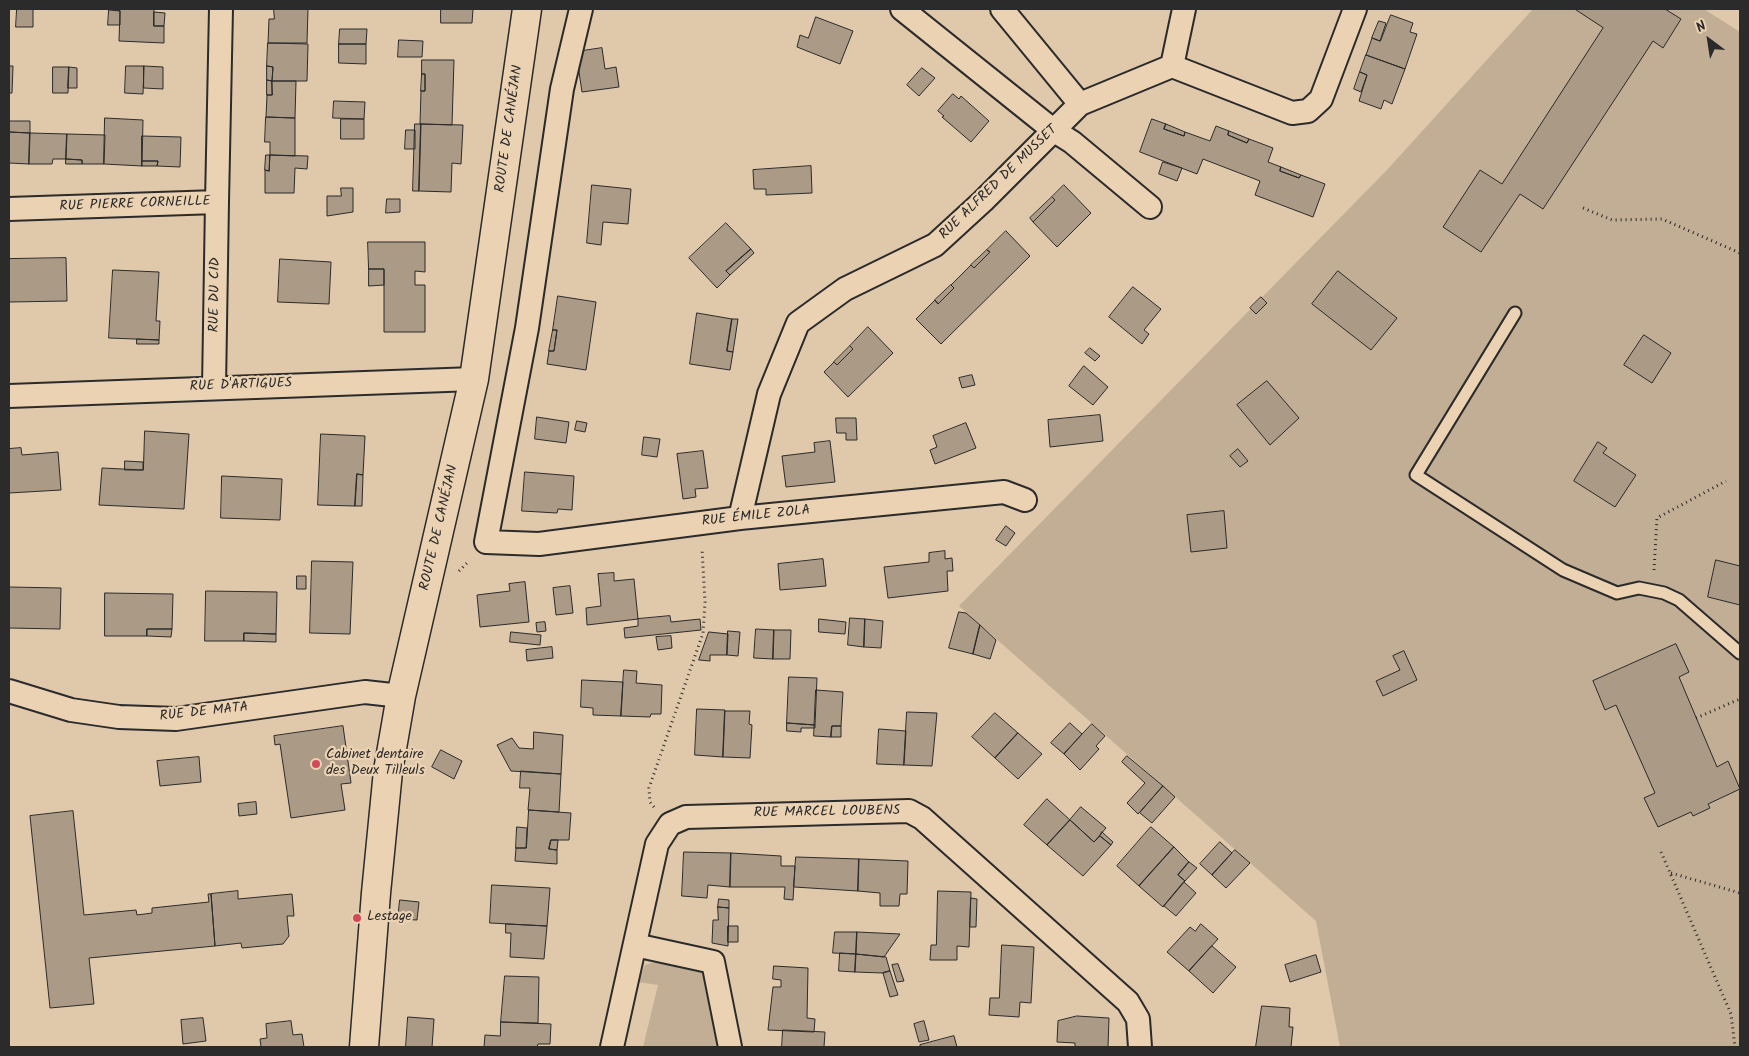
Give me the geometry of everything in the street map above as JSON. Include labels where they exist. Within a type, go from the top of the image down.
[{"type":"street","name":"RUE PIERRE CORNEILLE","points":[[9,209],[217,202],[221,9]]},
{"type":"street","name":"ROUTE DE CANÉJAN","points":[[364,1047],[386,789],[401,696],[474,379],[527,9]]},
{"type":"street","name":"RUE ÉMILE ZOLA","points":[[581,9],[562,90],[527,328],[486,542],[539,544],[740,518],[1004,492],[1025,500]]},
{"type":"street","points":[[902,9],[1053,130],[1072,142],[1150,207]]},
{"type":"street","points":[[1002,9],[1080,104]]},
{"type":"street","points":[[1184,9],[1172,66],[1292,114],[1308,111],[1321,99],[1355,9]]},
{"type":"street","name":"RUE ALFRED DE MUSSET","points":[[740,518],[769,394],[798,323],[845,289],[934,244],[983,201],[1080,104],[1172,66]]},
{"type":"street","name":"RUE DU CID","points":[[214,387],[217,202]]},
{"type":"street","name":"RUE D'ARTIGUES","points":[[9,396],[214,387],[474,379]]},
{"type":"street","name":"RUE DE MATA","points":[[9,691],[71,710],[119,717],[176,719],[365,692],[401,696]]},
{"type":"street","name":"RUE MARCEL LOUBENS","points":[[612,1047],[657,844],[670,824],[686,816],[909,811],[922,818],[1128,1002],[1138,1019],[1140,1047]]},
{"type":"street","points":[[635,945],[712,962],[730,1047]]},
{"type":"lane","points":[[1514,313],[1416,475],[1563,570],[1617,593],[1639,588],[1664,593],[1679,600],[1740,653]]},
{"type":"path","points":[[1583,208],[1612,220],[1662,219],[1740,253]]},
{"type":"path","points":[[1653,591],[1657,518],[1726,481]]},
{"type":"path","points":[[649,788],[703,632],[705,602],[700,523]]},
{"type":"path","points":[[1696,718],[1740,699]]},
{"type":"path","points":[[1661,852],[1731,1014],[1735,1047]]},
{"type":"path","points":[[1670,873],[1740,893]]},
{"type":"shaded area","points":[[1533,9],[1704,9],[1740,32],[1740,1047],[1340,1047],[1316,921],[959,606],[1386,171]]},
{"type":"shaded area","points":[[659,961],[698,967],[704,974],[720,1047],[643,1047],[658,985],[638,982],[645,965]]},
{"type":"building","points":[[17,9],[33,9],[33,27],[16,27]]},
{"type":"building","points":[[109,9],[154,9],[154,26],[164,26],[164,43],[119,41],[120,11]]},
{"type":"building","points":[[274,9],[308,9],[307,43],[268,43],[269,19],[274,19]]},
{"type":"building","points":[[441,9],[473,9],[472,23],[441,23]]},
{"type":"building","points":[[1575,9],[1665,9],[1681,19],[1663,48],[1653,41],[1543,209],[1520,194],[1481,252],[1443,227],[1480,170],[1502,184],[1603,28]]},
{"type":"building","points":[[109,10],[120,11],[120,25],[108,25]]},
{"type":"building","points":[[154,12],[165,13],[164,26],[154,26]]},
{"type":"building","points":[[1391,15],[1413,23],[1410,32],[1417,34],[1405,69],[1366,55],[1372,38],[1380,41]]},
{"type":"building","points":[[816,17],[853,31],[840,64],[797,47],[800,35],[808,38]]},
{"type":"building","points":[[1379,21],[1386,23],[1380,41],[1372,38]]},
{"type":"building","points":[[340,29],[367,29],[366,44],[339,44]]},
{"type":"building","points":[[399,40],[423,41],[422,57],[398,57]]},
{"type":"building","points":[[268,43],[308,44],[307,81],[272,81],[273,67],[267,66]]},
{"type":"building","points":[[339,44],[366,44],[366,64],[339,63]]},
{"type":"building","points":[[602,48],[605,69],[616,67],[619,87],[582,92],[576,52]]},
{"type":"building","points":[[1366,55],[1405,69],[1392,104],[1384,100],[1381,109],[1359,101],[1367,75],[1360,72]]},
{"type":"building","points":[[422,60],[454,60],[452,125],[420,124],[421,91],[425,91],[425,74],[422,74]]},
{"type":"building","points":[[9,66],[13,66],[12,93],[9,93]]},
{"type":"building","points":[[126,66],[144,66],[143,94],[125,93]]},
{"type":"building","points":[[144,66],[163,67],[163,89],[144,88]]},
{"type":"building","points":[[267,66],[273,67],[272,81],[267,80]]},
{"type":"building","points":[[53,67],[69,67],[68,93],[53,93]]},
{"type":"building","points":[[69,67],[77,68],[77,88],[68,88]]},
{"type":"building","points":[[922,68],[935,78],[919,96],[907,85]]},
{"type":"building","points":[[1360,72],[1367,75],[1361,92],[1354,89]]},
{"type":"building","points":[[422,74],[425,74],[425,91],[421,91]]},
{"type":"building","points":[[267,80],[272,81],[272,95],[267,95]]},
{"type":"building","points":[[272,81],[296,81],[295,118],[266,117],[267,95],[272,95]]},
{"type":"building","points":[[953,94],[959,99],[961,96],[989,121],[971,142],[942,117],[944,116],[938,111]]},
{"type":"building","points":[[334,101],[365,102],[364,119],[333,118]]},
{"type":"building","points":[[266,117],[295,118],[295,156],[270,155],[270,142],[265,142]]},
{"type":"building","points":[[105,118],[143,120],[142,166],[104,164]]},
{"type":"building","points":[[341,119],[364,119],[364,139],[341,139]]},
{"type":"building","points":[[1152,119],[1166,124],[1164,129],[1184,136],[1185,132],[1210,141],[1216,126],[1229,131],[1228,135],[1247,143],[1249,139],[1273,148],[1268,162],[1281,167],[1280,171],[1299,178],[1301,175],[1325,184],[1313,217],[1255,195],[1260,181],[1203,159],[1197,174],[1140,152]]},
{"type":"building","points":[[9,121],[30,121],[30,133],[9,132]]},
{"type":"building","points":[[415,124],[421,124],[419,191],[413,191]]},
{"type":"building","points":[[421,124],[463,125],[461,164],[452,163],[451,192],[419,191]]},
{"type":"building","points":[[1166,124],[1185,132],[1184,136],[1164,129]]},
{"type":"building","points":[[406,130],[415,130],[415,149],[405,149]]},
{"type":"building","points":[[1229,131],[1249,139],[1247,143],[1228,135]]},
{"type":"building","points":[[9,132],[30,133],[29,164],[9,163]]},
{"type":"building","points":[[30,133],[67,134],[66,159],[53,159],[52,164],[29,164]]},
{"type":"building","points":[[67,134],[105,135],[104,164],[82,164],[82,160],[66,159]]},
{"type":"building","points":[[142,136],[181,137],[180,167],[157,166],[158,161],[142,161]]},
{"type":"building","points":[[266,155],[270,155],[269,171],[265,170]]},
{"type":"building","points":[[270,155],[308,156],[307,169],[295,168],[294,193],[265,193],[265,170],[269,171]]},
{"type":"building","points":[[66,159],[82,160],[82,164],[66,164]]},
{"type":"building","points":[[142,161],[158,161],[157,166],[142,166]]},
{"type":"building","points":[[1163,162],[1182,168],[1177,181],[1159,174]]},
{"type":"building","points":[[811,166],[812,193],[766,195],[766,189],[754,189],[753,170]]},
{"type":"building","points":[[1281,167],[1301,175],[1299,178],[1280,171]]},
{"type":"building","points":[[592,185],[631,189],[628,224],[603,222],[601,245],[587,243]]},
{"type":"building","points":[[1064,185],[1091,213],[1057,247],[1033,222],[1055,200],[1052,197]]},
{"type":"building","points":[[341,188],[353,188],[353,212],[327,216],[327,196],[341,196]]},
{"type":"building","points":[[1052,197],[1055,200],[1033,222],[1030,218]]},
{"type":"building","points":[[387,199],[400,199],[400,212],[386,213]]},
{"type":"building","points":[[726,223],[751,249],[726,271],[730,275],[717,288],[689,258]]},
{"type":"building","points":[[1006,231],[1030,256],[941,344],[916,319],[935,300],[938,304],[954,288],[951,285],[971,265],[974,268],[990,252],[987,250]]},
{"type":"building","points":[[368,242],[425,242],[425,272],[415,271],[415,285],[425,285],[425,332],[384,332],[384,269],[369,269]]},
{"type":"building","points":[[751,249],[754,253],[730,275],[726,271]]},
{"type":"building","points":[[987,250],[990,252],[974,268],[971,265]]},
{"type":"building","points":[[66,258],[67,301],[9,302],[9,259]]},
{"type":"building","points":[[280,259],[331,262],[329,304],[278,302]]},
{"type":"building","points":[[369,269],[384,269],[384,285],[369,286]]},
{"type":"building","points":[[113,270],[159,272],[156,321],[160,321],[159,340],[109,338]]},
{"type":"building","points":[[1338,271],[1397,318],[1371,350],[1312,304]]},
{"type":"building","points":[[951,285],[954,288],[938,304],[935,300]]},
{"type":"building","points":[[1133,287],[1161,309],[1144,330],[1149,334],[1142,344],[1109,317]]},
{"type":"building","points":[[558,296],[596,302],[586,370],[547,364],[549,351],[554,351],[557,330],[553,330]]},
{"type":"building","points":[[1261,297],[1267,303],[1256,314],[1250,308]]},
{"type":"building","points":[[697,313],[732,319],[727,351],[733,352],[730,370],[690,364]]},
{"type":"building","points":[[732,319],[738,319],[733,352],[727,351]]},
{"type":"building","points":[[868,327],[893,353],[848,397],[824,372],[834,362],[837,365],[853,349],[850,346]]},
{"type":"building","points":[[553,330],[557,330],[554,351],[549,351]]},
{"type":"building","points":[[1644,335],[1671,353],[1652,383],[1624,365]]},
{"type":"building","points":[[137,339],[159,340],[159,344],[137,344]]},
{"type":"building","points":[[850,346],[853,349],[837,365],[834,362]]},
{"type":"building","points":[[1090,348],[1100,356],[1095,361],[1085,353]]},
{"type":"building","points":[[1084,366],[1108,387],[1093,405],[1069,386]]},
{"type":"building","points":[[972,375],[975,385],[962,388],[959,378]]},
{"type":"building","points":[[1267,381],[1299,418],[1270,445],[1237,405]]},
{"type":"building","points":[[1100,415],[1103,441],[1050,447],[1048,420]]},
{"type":"building","points":[[537,417],[569,422],[566,443],[535,439]]},
{"type":"building","points":[[836,418],[856,418],[857,440],[846,440],[846,433],[837,433]]},
{"type":"building","points":[[577,421],[587,423],[585,432],[575,430]]},
{"type":"building","points":[[966,423],[976,448],[935,464],[930,450],[937,447],[933,436]]},
{"type":"building","points":[[145,431],[189,434],[184,509],[99,505],[102,468],[143,470]]},
{"type":"building","points":[[321,434],[365,436],[363,475],[357,474],[355,506],[318,505]]},
{"type":"building","points":[[644,437],[660,439],[657,457],[642,455]]},
{"type":"building","points":[[830,441],[835,482],[786,487],[782,456],[815,452],[814,443]]},
{"type":"building","points":[[1598,442],[1607,448],[1603,453],[1636,475],[1615,507],[1574,481]]},
{"type":"building","points":[[21,448],[22,455],[58,452],[61,490],[9,493],[9,449]]},
{"type":"building","points":[[1238,449],[1248,461],[1240,467],[1230,456]]},
{"type":"building","points":[[703,451],[708,488],[695,489],[696,497],[683,499],[677,454]]},
{"type":"building","points":[[125,461],[143,462],[143,470],[125,470]]},
{"type":"building","points":[[525,472],[574,476],[572,510],[558,509],[557,513],[522,511]]},
{"type":"building","points":[[357,474],[363,475],[362,506],[355,506]]},
{"type":"building","points":[[222,476],[282,479],[280,520],[221,518]]},
{"type":"building","points":[[1224,511],[1227,548],[1191,552],[1187,515]]},
{"type":"building","points":[[1006,526],[1015,533],[1006,546],[996,540]]},
{"type":"building","points":[[945,551],[945,559],[952,558],[953,571],[947,571],[948,591],[888,598],[884,567],[929,562],[929,553]]},
{"type":"building","points":[[823,559],[826,586],[780,590],[778,564]]},
{"type":"building","points":[[1716,560],[1740,566],[1740,605],[1708,597]]},
{"type":"building","points":[[312,561],[353,562],[350,634],[310,633]]},
{"type":"building","points":[[614,573],[614,581],[634,579],[638,619],[587,625],[586,608],[601,606],[598,574]]},
{"type":"building","points":[[297,576],[306,576],[306,589],[297,589]]},
{"type":"building","points":[[525,582],[529,622],[480,627],[477,595],[510,591],[509,584]]},
{"type":"building","points":[[570,586],[573,613],[556,615],[553,588]]},
{"type":"building","points":[[9,587],[61,588],[60,629],[9,628]]},
{"type":"building","points":[[206,591],[277,592],[276,634],[244,633],[244,641],[205,641]]},
{"type":"building","points":[[105,593],[173,594],[172,629],[147,629],[147,636],[105,636]]},
{"type":"building","points":[[959,612],[966,613],[980,625],[973,654],[949,648]]},
{"type":"building","points":[[670,616],[671,622],[700,619],[701,630],[625,638],[624,628],[638,626],[638,619]]},
{"type":"building","points":[[850,618],[865,619],[864,647],[848,645]]},
{"type":"building","points":[[819,619],[846,622],[845,634],[819,632]]},
{"type":"building","points":[[865,619],[883,621],[881,648],[864,647]]},
{"type":"building","points":[[545,622],[546,631],[537,632],[536,623]]},
{"type":"building","points":[[980,625],[996,640],[990,659],[973,654]]},
{"type":"building","points":[[147,629],[172,629],[171,637],[147,636]]},
{"type":"building","points":[[756,629],[774,630],[773,659],[754,658]]},
{"type":"building","points":[[774,630],[791,630],[790,659],[773,659]]},
{"type":"building","points":[[728,631],[740,632],[738,656],[727,655]]},
{"type":"building","points":[[511,632],[541,635],[540,645],[510,642]]},
{"type":"building","points":[[709,632],[728,634],[727,655],[710,655],[710,661],[699,660]]},
{"type":"building","points":[[244,633],[276,634],[276,642],[244,641]]},
{"type":"building","points":[[671,636],[672,648],[658,650],[656,637]]},
{"type":"building","points":[[1676,644],[1689,672],[1679,677],[1717,767],[1728,761],[1740,789],[1708,804],[1710,808],[1693,816],[1691,812],[1658,827],[1644,798],[1655,793],[1616,705],[1605,710],[1593,681]]},
{"type":"building","points":[[552,647],[553,658],[527,661],[526,650]]},
{"type":"building","points":[[1404,651],[1417,680],[1383,696],[1376,681],[1400,670],[1393,656]]},
{"type":"building","points":[[624,670],[637,671],[636,683],[662,685],[661,714],[651,714],[650,717],[621,716]]},
{"type":"building","points":[[789,677],[817,678],[815,725],[787,723]]},
{"type":"building","points":[[582,680],[623,682],[621,716],[593,715],[593,708],[581,707]]},
{"type":"building","points":[[816,690],[843,692],[841,726],[832,726],[831,737],[814,736]]},
{"type":"building","points":[[697,709],[725,710],[723,757],[695,755]]},
{"type":"building","points":[[725,711],[750,711],[749,724],[752,725],[750,758],[723,757]]},
{"type":"building","points":[[907,712],[937,713],[932,766],[904,765]]},
{"type":"building","points":[[995,713],[1018,733],[995,758],[972,737]]},
{"type":"building","points":[[787,723],[815,725],[815,728],[801,728],[801,732],[787,731]]},
{"type":"building","points":[[1070,723],[1082,734],[1064,754],[1051,743]]},
{"type":"building","points":[[1092,724],[1105,736],[1096,746],[1099,749],[1080,770],[1064,754]]},
{"type":"building","name":"Cabinet dentaire des Deux Tilleuls","points":[[343,726],[351,783],[341,784],[345,810],[291,818],[280,744],[275,745],[274,736]]},
{"type":"building","points":[[832,726],[841,726],[841,737],[831,737]]},
{"type":"building","points":[[879,729],[906,731],[904,765],[877,764]]},
{"type":"building","points":[[534,732],[563,735],[561,774],[511,771],[497,745],[512,738],[519,748],[533,749]]},
{"type":"building","points":[[1018,733],[1042,754],[1018,779],[995,758]]},
{"type":"building","points":[[441,750],[462,761],[454,779],[432,767]]},
{"type":"building","points":[[1127,756],[1163,786],[1138,814],[1127,803],[1145,783],[1122,762]]},
{"type":"building","points":[[199,757],[201,782],[160,786],[157,761]]},
{"type":"building","points":[[521,771],[561,774],[559,812],[528,810],[530,788],[520,788]]},
{"type":"building","points":[[1163,786],[1175,797],[1152,823],[1140,813]]},
{"type":"building","points":[[1047,799],[1070,820],[1047,845],[1024,825]]},
{"type":"building","points":[[256,802],[257,814],[239,816],[238,804]]},
{"type":"building","points":[[1081,807],[1106,828],[1094,842],[1070,820]]},
{"type":"building","points":[[529,810],[571,813],[569,840],[551,840],[549,849],[557,850],[557,864],[515,861],[516,848],[526,848]]},
{"type":"building","points":[[73,811],[84,915],[136,910],[137,915],[152,913],[152,908],[209,902],[208,894],[211,894],[215,946],[89,958],[94,1004],[50,1008],[30,816]]},
{"type":"building","points":[[1070,820],[1094,842],[1100,836],[1111,845],[1083,876],[1047,845]]},
{"type":"building","points":[[517,827],[527,828],[526,848],[516,848]]},
{"type":"building","points":[[1151,827],[1174,847],[1139,886],[1117,866]]},
{"type":"building","points":[[1102,832],[1113,842],[1111,845],[1100,836]]},
{"type":"building","points":[[551,840],[558,840],[557,850],[549,849]]},
{"type":"building","points":[[1220,842],[1232,853],[1212,875],[1200,864]]},
{"type":"building","points":[[1174,847],[1189,862],[1178,875],[1185,881],[1163,907],[1139,886]]},
{"type":"building","points":[[1235,850],[1250,863],[1226,888],[1212,875]]},
{"type":"building","points":[[684,852],[731,853],[730,887],[708,885],[707,898],[682,896]]},
{"type":"building","points":[[731,853],[781,856],[781,866],[795,866],[793,900],[784,899],[785,887],[730,887]]},
{"type":"building","points":[[796,857],[859,859],[858,891],[794,887]]},
{"type":"building","points":[[859,859],[908,861],[907,894],[900,894],[899,906],[880,906],[880,893],[858,891]]},
{"type":"building","points":[[1189,862],[1197,868],[1185,881],[1178,875]]},
{"type":"building","points":[[1184,882],[1196,893],[1176,916],[1164,906]]},
{"type":"building","points":[[492,885],[550,888],[547,926],[490,923]]},
{"type":"building","points":[[238,891],[238,899],[292,894],[294,916],[287,916],[289,936],[283,944],[242,948],[241,943],[215,946],[211,894]]},
{"type":"building","points":[[938,891],[971,892],[969,947],[957,946],[957,960],[930,960],[931,945],[936,945]]},
{"type":"building","points":[[971,898],[977,899],[976,927],[970,927]]},
{"type":"building","points":[[719,899],[729,900],[729,908],[718,907]]},
{"type":"building","points":[[400,900],[419,902],[417,920],[398,919]]},
{"type":"building","points":[[718,907],[729,908],[728,946],[712,943],[713,920],[718,920]]},
{"type":"building","points":[[506,924],[547,926],[544,959],[510,957],[511,933],[506,933]]},
{"type":"building","points":[[1201,924],[1218,939],[1189,971],[1167,952],[1190,927],[1195,931]]},
{"type":"building","points":[[728,926],[738,926],[738,942],[728,942]]},
{"type":"building","points":[[835,932],[857,932],[856,954],[833,953]]},
{"type":"building","points":[[857,932],[900,934],[884,957],[856,954]]},
{"type":"building","points":[[1002,945],[1034,947],[1031,1003],[1020,1002],[1019,1017],[989,1015],[990,998],[999,998]]},
{"type":"building","points":[[1212,946],[1236,967],[1213,993],[1189,971]]},
{"type":"building","points":[[840,953],[856,954],[855,972],[839,971]]},
{"type":"building","points":[[856,954],[886,957],[890,971],[883,973],[855,972]]},
{"type":"building","points":[[1316,955],[1321,972],[1290,982],[1285,965]]},
{"type":"building","points":[[898,964],[904,981],[897,982],[892,965]]},
{"type":"building","points":[[774,966],[808,968],[807,1018],[815,1019],[814,1032],[768,1030],[773,987],[781,987],[781,980],[773,979]]},
{"type":"building","points":[[890,971],[898,995],[890,997],[883,973]]},
{"type":"building","points":[[505,976],[539,977],[538,1023],[501,1022]]},
{"type":"building","points":[[1262,1006],[1290,1008],[1289,1027],[1293,1027],[1291,1047],[1256,1047]]},
{"type":"building","points":[[1077,1016],[1109,1018],[1108,1047],[1075,1047],[1075,1043],[1057,1042],[1058,1021]]},
{"type":"building","points":[[408,1017],[434,1019],[432,1047],[406,1047]]},
{"type":"building","points":[[203,1018],[206,1041],[183,1044],[181,1020]]},
{"type":"building","points":[[291,1021],[293,1035],[302,1034],[304,1047],[261,1047],[260,1039],[267,1038],[266,1024]]},
{"type":"building","points":[[924,1021],[929,1040],[919,1042],[914,1024]]},
{"type":"building","points":[[501,1022],[551,1024],[550,1044],[538,1044],[537,1047],[484,1047],[485,1035],[500,1036]]},
{"type":"building","points":[[783,1030],[825,1032],[824,1047],[782,1047]]},
{"type":"building","points":[[954,1036],[957,1047],[920,1047],[920,1045]]},
{"type":"place","name":"Cabinet dentaire des Deux Tilleuls","points":[[316,764]]},
{"type":"place","name":"Lestage","points":[[357,918]]}]
